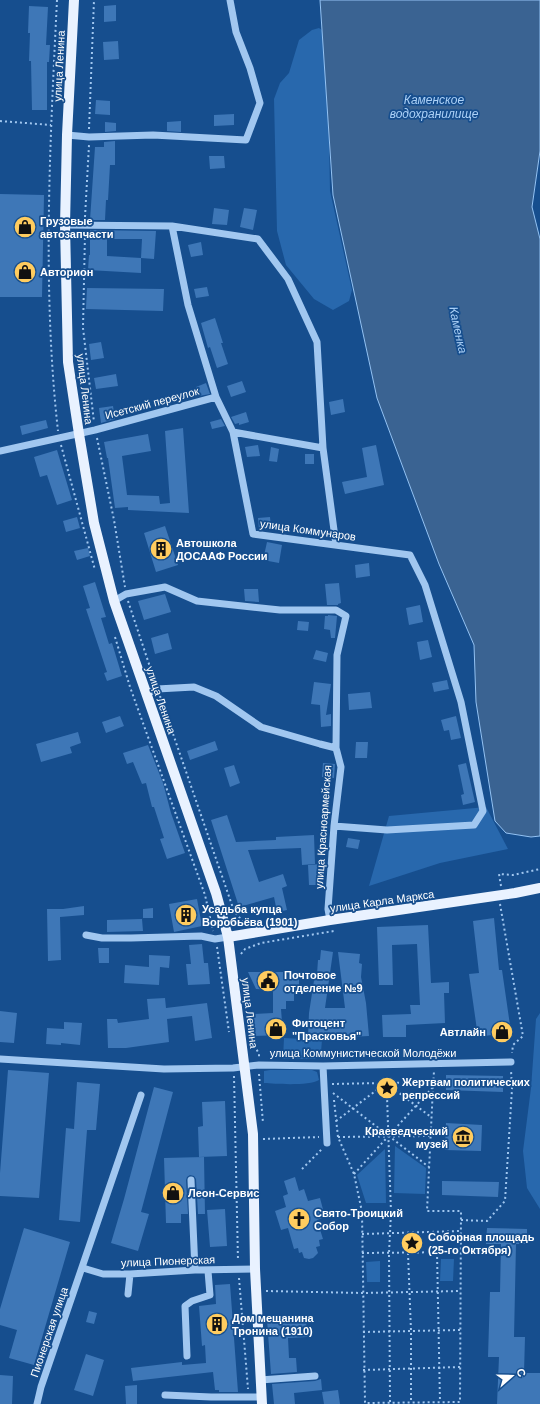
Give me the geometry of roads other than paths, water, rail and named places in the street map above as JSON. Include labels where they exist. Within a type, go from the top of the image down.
[{"type":"main road","name":"улица Ленина","points":[[74,0],[66,135],[65,225],[68,362],[94,523],[114,601],[216,894],[228,937],[253,1134],[255,1269],[261,1401]]},
{"type":"main road","name":"улица Карла Маркса","points":[[228,937],[540,888]]},
{"type":"street","points":[[66,135],[89,137],[153,135],[246,140],[260,103],[250,68],[236,32],[230,0]]},
{"type":"street","points":[[65,225],[172,226],[258,239],[288,279],[316,342],[323,448],[336,545]]},
{"type":"street","name":"улица Коммунаров","points":[[172,226],[188,305],[216,397],[233,432],[253,534],[410,555],[425,585],[461,702],[483,811],[474,825],[387,830],[334,826]]},
{"type":"street","name":"Исетский переулок","points":[[0,452],[95,430],[216,397]]},
{"type":"street","points":[[233,432],[323,448]]},
{"type":"street","name":"улица Красноармейская","points":[[114,601],[126,594],[165,587],[197,601],[280,610],[336,610],[346,616],[337,655],[336,748],[341,767],[334,826],[328,909],[330,920]]},
{"type":"street","points":[[146,694],[157,689],[194,687],[216,696],[261,727],[336,748]]},
{"type":"street","points":[[86,936],[102,938],[130,938],[201,936],[216,939],[228,937]]},
{"type":"street","name":"улица Коммунистической Молодёжи","points":[[0,1059],[164,1069],[245,1068],[259,1065],[323,1066],[511,1062]]},
{"type":"street","points":[[323,1066],[327,1136]]},
{"type":"street","name":"Пионерская улица","points":[[37,1404],[41,1387],[141,1095]]},
{"type":"street","points":[[191,1180],[195,1270]]},
{"type":"street","name":"улица Пионерская","points":[[83,1268],[103,1274],[255,1269]]},
{"type":"street","points":[[187,1356],[185,1306],[192,1301],[210,1295],[208,1271]]},
{"type":"street","points":[[128,1294],[130,1274]]},
{"type":"street","points":[[260,1380],[315,1376]]},
{"type":"street","points":[[166,1395],[211,1401],[261,1401]]},
{"type":"water","name":"Каменское водохранилище","points":[[320,0],[540,0],[540,151],[532,207],[540,239],[540,836],[531,837],[506,833],[495,821],[476,702],[474,645],[439,564],[377,398],[333,195]]},
{"type":"place","name":"Грузовые автозапчасти","points":[[25,227]]},
{"type":"place","name":"Авторион","points":[[25,272]]},
{"type":"place","name":"Автошкола ДОСААФ России","points":[[161,549]]},
{"type":"place","name":"Усадьба купца Воробьёва (1901)","points":[[186,915]]},
{"type":"place","name":"Почтовое отделение №9","points":[[268,981]]},
{"type":"place","name":"Фитоцент \"Прасковья\"","points":[[276,1029]]},
{"type":"place","name":"Автлайн","points":[[502,1032]]},
{"type":"place","name":"Жертвам политических репрессий","points":[[387,1088]]},
{"type":"place","name":"Краеведческий музей","points":[[463,1137]]},
{"type":"place","name":"Леон-Сервис","points":[[173,1193]]},
{"type":"place","name":"Свято-Троицкий Собор","points":[[299,1219]]},
{"type":"place","name":"Соборная площадь (25-го Октября)","points":[[412,1243]]},
{"type":"place","name":"Дом мещанина Тронина (1910)","points":[[217,1324]]},
{"type":"water label","name":"Каменка","points":[[458,330]]}]
